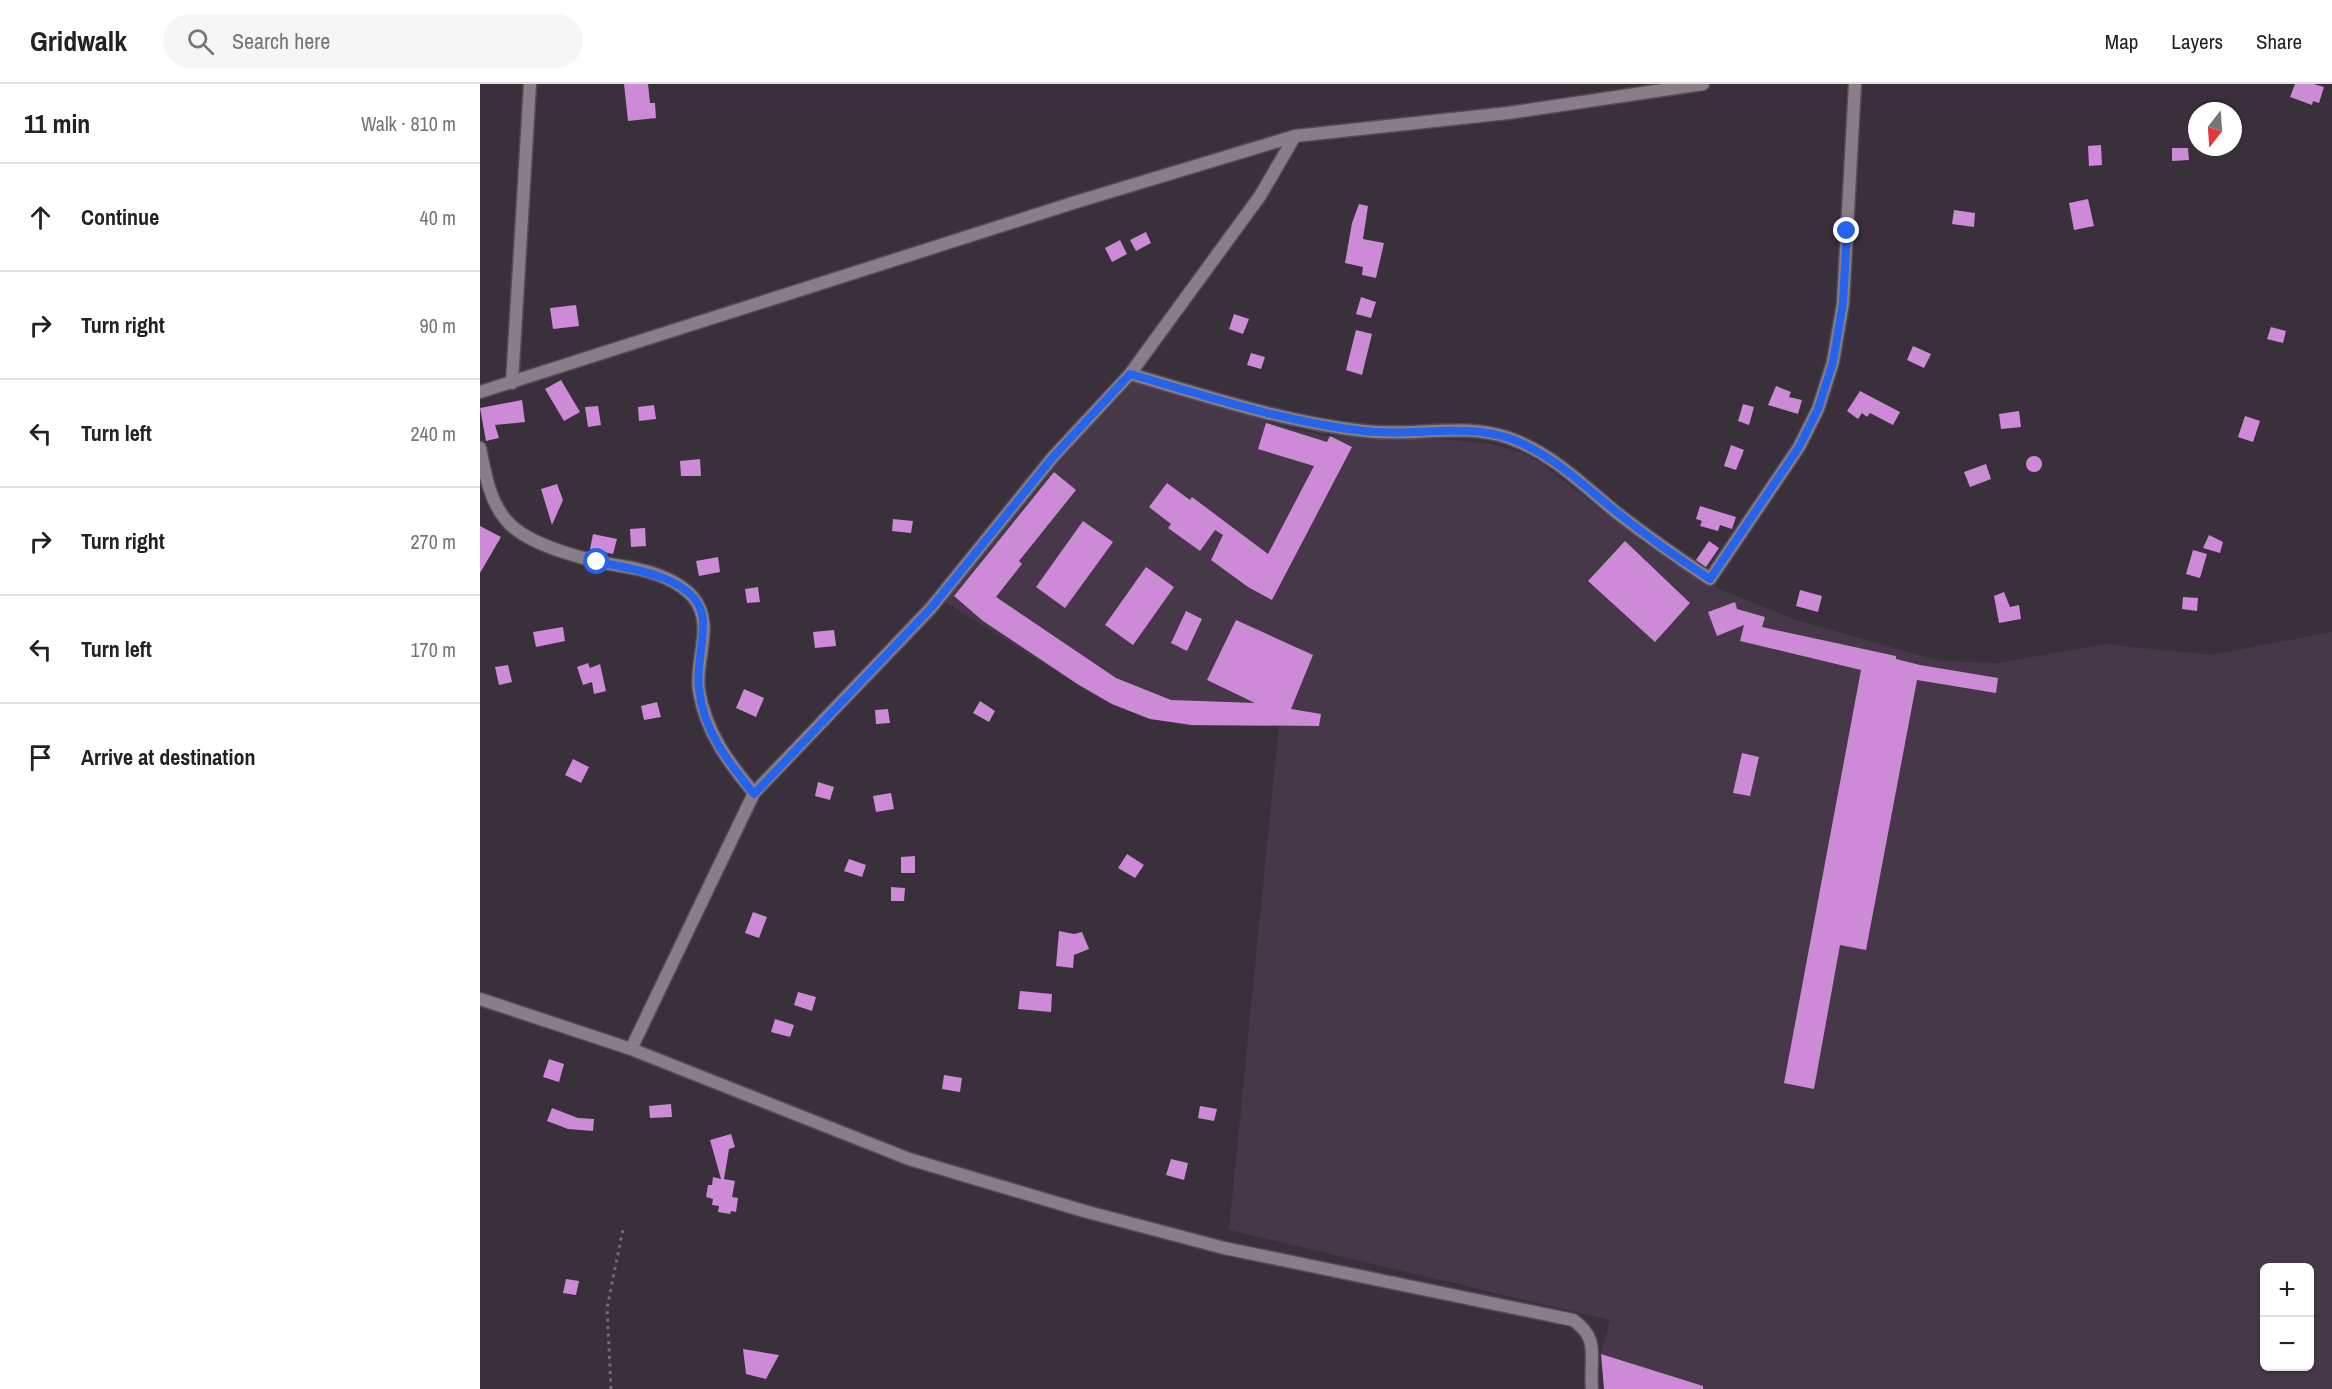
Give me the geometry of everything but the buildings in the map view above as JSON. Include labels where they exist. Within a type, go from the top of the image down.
[{"type":"street","points":[[512,383],[530,84]]},
{"type":"street","points":[[480,392],[1076,202],[1295,136],[1508,113],[1703,84]]},
{"type":"street","points":[[1130,374],[1270,415],[1320,426],[1368,432],[1468,431],[1508,438],[1535,450],[1566,469],[1665,550],[1710,579],[1799,447],[1818,409],[1833,362],[1843,303],[1855,84]]},
{"type":"street","points":[[631,1049],[754,794],[931,608],[1053,457],[1130,374],[1254,205],[1295,136]]},
{"type":"street","points":[[480,448],[492,498],[506,521],[531,538],[558,550],[597,562],[642,570],[669,580],[693,597],[703,616],[699,688],[710,730],[726,760],[754,794]]},
{"type":"street","points":[[480,999],[631,1049],[909,1159],[1084,1211],[1224,1248],[1573,1320],[1585,1328],[1592,1341],[1592,1389]]},
{"type":"path","points":[[611,1389],[607,1308],[623,1229]]},
{"type":"shaded area","points":[[1129,380],[1282,426],[1327,436],[1441,439],[1492,444],[1521,452],[1541,463],[1649,547],[1705,583],[1796,620],[1940,661],[1998,663],[2106,644],[2210,655],[2332,632],[2332,1389],[1604,1389],[1601,1354],[1610,1320],[1229,1230],[1279,726],[1189,726],[1145,718],[1105,702],[942,600]]},
{"type":"route","points":[[597,562],[642,570],[669,580],[693,597],[703,616],[699,688],[710,730],[726,760],[754,794],[931,608],[1053,457],[1130,374],[1270,415],[1320,426],[1368,432],[1468,431],[1508,438],[1535,450],[1566,469],[1665,550],[1710,579],[1799,447],[1818,409],[1833,362],[1843,303],[1847,231]]}]
